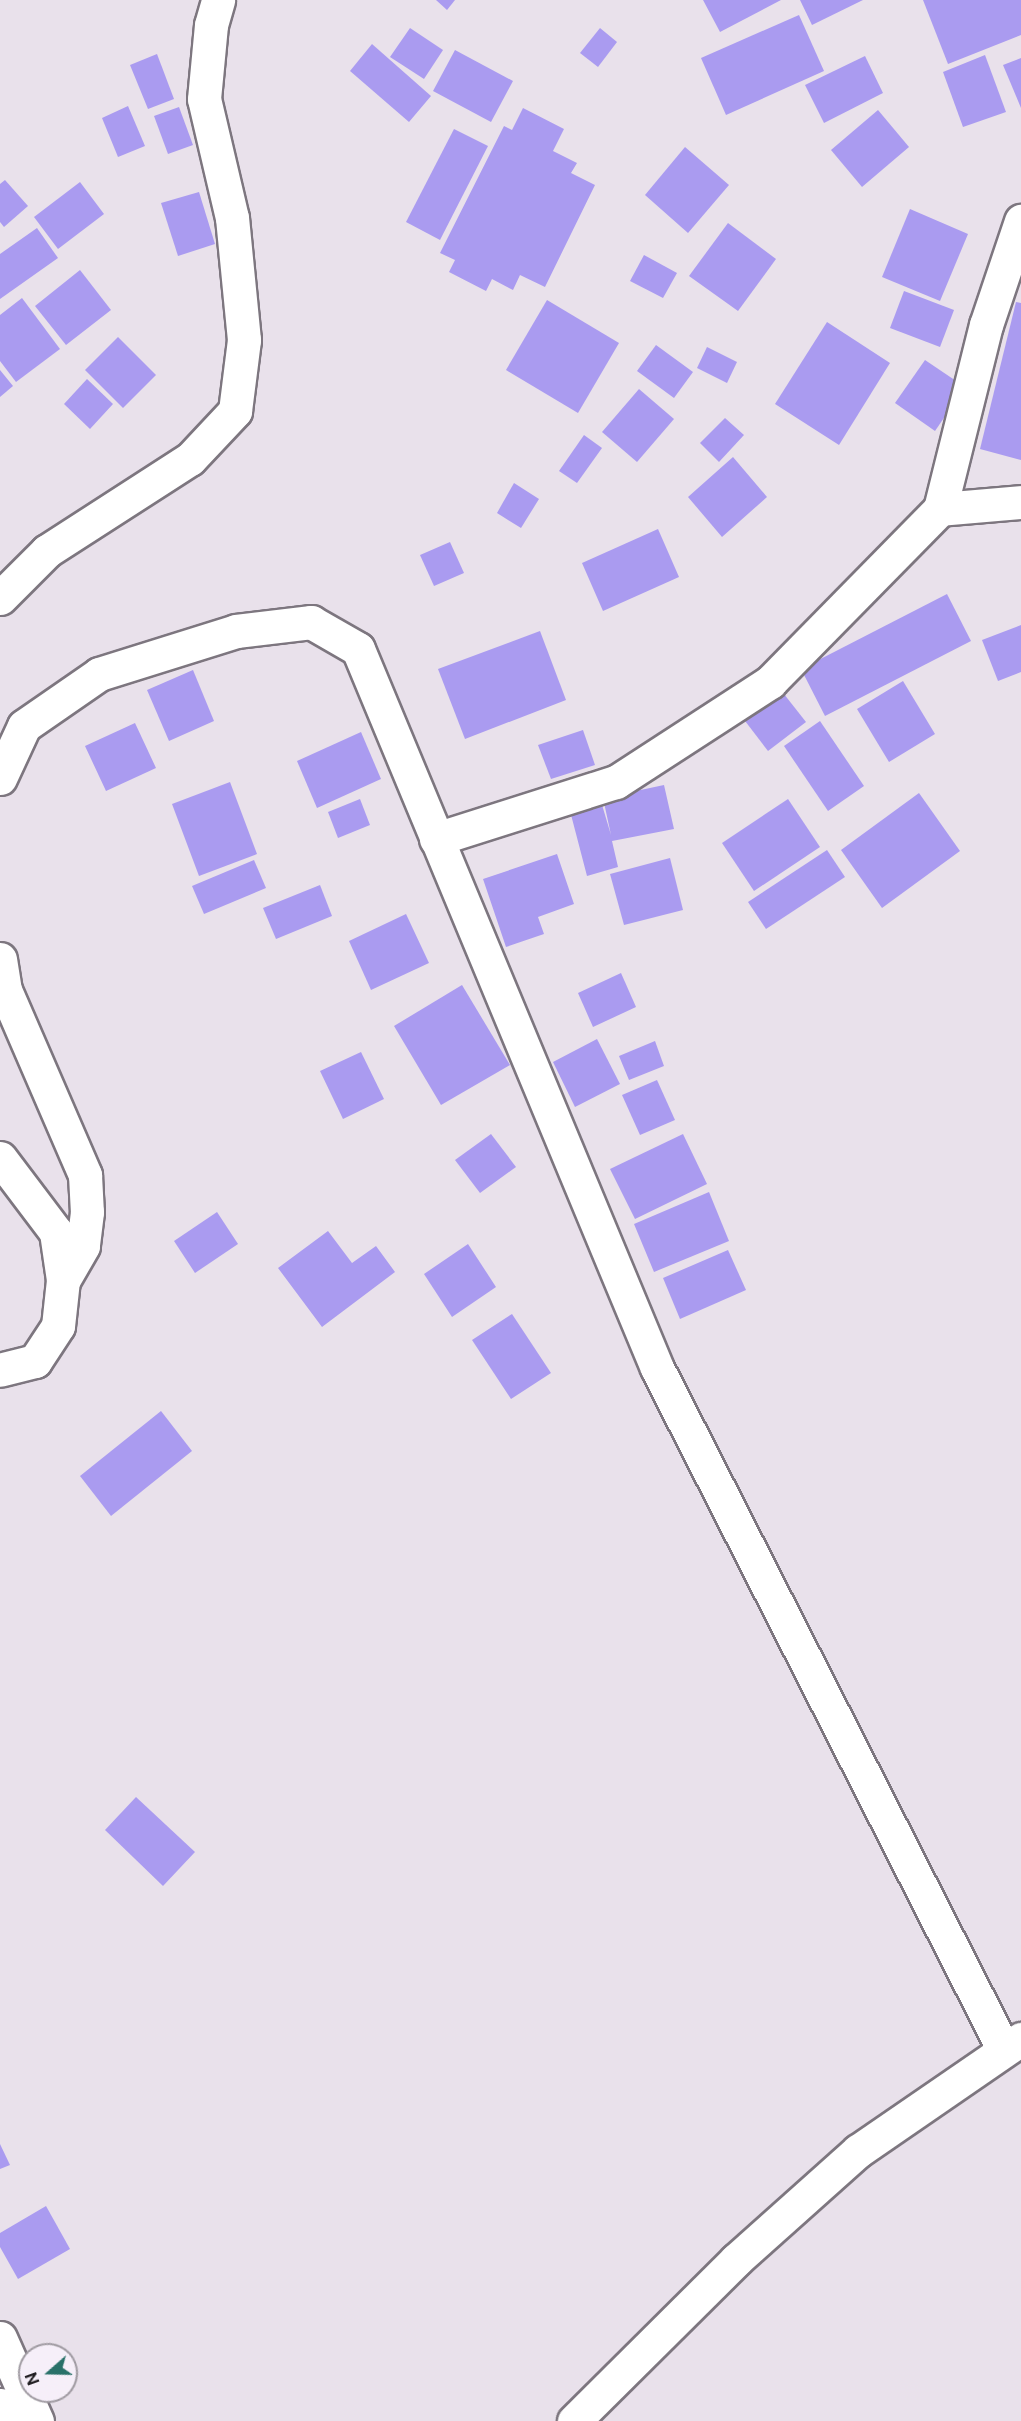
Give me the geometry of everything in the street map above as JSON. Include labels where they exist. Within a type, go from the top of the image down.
[{"type":"street","points":[[0,598],[47,551],[190,459],[236,411],[244,340],[232,218],[204,99],[211,25],[218,0]]},
{"type":"street","points":[[436,839],[616,782],[760,689],[940,509],[986,325],[1021,221]]},
{"type":"street","points":[[940,509],[1021,502]]},
{"type":"street","points":[[0,778],[24,726],[99,674],[236,631],[311,622],[358,649],[657,1368],[1012,2044],[858,2151],[736,2260],[574,2421]]},
{"type":"street","points":[[0,959],[4,990],[85,1175],[87,1212],[83,1246],[63,1280]]},
{"type":"street","points":[[0,1158],[56,1232],[63,1280],[58,1326],[35,1360],[0,1370]]},
{"type":"street","points":[[0,2338],[37,2421]]},
{"type":"street","points":[[0,2405],[14,2421]]},
{"type":"building","points":[[436,0],[455,0],[447,10]]},
{"type":"building","points":[[703,0],[781,0],[720,32]]},
{"type":"building","points":[[800,0],[863,0],[812,25]]},
{"type":"building","points":[[923,0],[1021,0],[1021,35],[948,64]]},
{"type":"building","points":[[799,15],[824,71],[726,115],[701,58]]},
{"type":"building","points":[[410,28],[443,50],[424,79],[390,57]]},
{"type":"building","points":[[600,28],[617,42],[598,67],[580,53]]},
{"type":"building","points":[[372,44],[431,96],[409,122],[350,71]]},
{"type":"building","points":[[455,50],[513,81],[491,122],[433,91]]},
{"type":"building","points":[[157,54],[174,99],[148,109],[130,65]]},
{"type":"building","points":[[985,55],[1006,112],[963,127],[943,72]]},
{"type":"building","points":[[865,56],[883,93],[824,123],[805,85]]},
{"type":"building","points":[[1021,58],[1021,108],[1003,65]]},
{"type":"building","points":[[128,106],[145,146],[118,157],[102,118]]},
{"type":"building","points":[[179,107],[193,145],[168,154],[154,116]]},
{"type":"building","points":[[523,108],[564,129],[553,151],[577,163],[571,173],[595,185],[545,287],[520,275],[513,290],[492,279],[486,291],[449,272],[455,260],[440,253],[504,126],[512,130]]},
{"type":"building","points":[[878,110],[909,147],[862,187],[831,150]]},
{"type":"building","points":[[454,129],[488,146],[440,240],[406,222]]},
{"type":"building","points":[[685,147],[729,185],[688,233],[645,195]]},
{"type":"building","points":[[5,180],[28,206],[4,227],[0,222],[0,184]]},
{"type":"building","points":[[80,182],[104,214],[58,249],[34,217]]},
{"type":"building","points":[[199,192],[215,244],[178,256],[161,203]]},
{"type":"building","points":[[910,209],[968,234],[940,301],[882,277]]},
{"type":"building","points":[[728,223],[776,259],[738,311],[689,276]]},
{"type":"building","points":[[37,228],[58,258],[0,299],[0,254]]},
{"type":"building","points":[[644,255],[677,273],[663,298],[630,281]]},
{"type":"building","points":[[80,270],[111,310],[66,345],[35,306]]},
{"type":"building","points":[[904,291],[954,310],[940,347],[890,328]]},
{"type":"building","points":[[22,298],[60,349],[16,382],[0,361],[0,315]]},
{"type":"building","points":[[547,300],[619,343],[578,413],[506,370]]},
{"type":"building","points":[[1016,302],[1021,303],[1021,460],[980,449]]},
{"type":"building","points":[[827,322],[890,363],[839,445],[775,404]]},
{"type":"building","points":[[118,337],[156,375],[123,408],[85,370]]},
{"type":"building","points":[[656,345],[693,372],[674,398],[637,371]]},
{"type":"building","points":[[707,347],[737,362],[727,383],[697,368]]},
{"type":"building","points":[[925,360],[965,387],[935,431],[895,403]]},
{"type":"building","points":[[0,370],[13,386],[0,397]]},
{"type":"building","points":[[87,379],[113,404],[90,429],[64,404]]},
{"type":"building","points":[[639,389],[674,419],[637,462],[602,432]]},
{"type":"building","points":[[725,418],[744,435],[719,462],[700,443]]},
{"type":"building","points":[[584,435],[602,448],[577,483],[559,471]]},
{"type":"building","points":[[733,457],[767,497],[722,537],[688,497]]},
{"type":"building","points":[[514,483],[539,499],[521,528],[497,513]]},
{"type":"building","points":[[658,529],[679,577],[603,611],[582,563]]},
{"type":"building","points":[[450,542],[464,573],[434,586],[420,555]]},
{"type":"building","points":[[947,594],[971,641],[825,716],[801,669]]},
{"type":"building","points":[[1021,625],[1021,672],[998,681],[982,640]]},
{"type":"building","points":[[540,631],[566,700],[465,739],[438,669]]},
{"type":"building","points":[[193,670],[214,721],[169,741],[147,690]]},
{"type":"building","points":[[903,681],[935,734],[889,762],[857,709]]},
{"type":"building","points":[[780,689],[806,722],[768,751],[742,717]]},
{"type":"building","points":[[820,721],[864,786],[828,811],[784,746]]},
{"type":"building","points":[[135,723],[156,768],[106,791],[85,746]]},
{"type":"building","points":[[583,730],[595,765],[551,779],[538,745]]},
{"type":"building","points":[[361,732],[381,779],[317,808],[297,761]]},
{"type":"building","points":[[230,782],[257,854],[199,876],[172,804]]},
{"type":"building","points":[[664,785],[674,829],[612,841],[618,867],[587,876],[569,807],[600,798],[611,835],[603,798]]},
{"type":"building","points":[[919,793],[960,851],[882,908],[841,850]]},
{"type":"building","points":[[360,799],[370,825],[338,838],[328,812]]},
{"type":"building","points":[[788,799],[820,847],[754,891],[722,843]]},
{"type":"building","points":[[827,850],[845,877],[766,929],[748,902]]},
{"type":"building","points":[[557,854],[574,904],[538,917],[544,934],[506,947],[483,879]]},
{"type":"building","points":[[670,858],[683,910],[624,925],[610,874]]},
{"type":"building","points":[[254,860],[266,888],[204,914],[192,886]]},
{"type":"building","points":[[320,885],[332,916],[276,939],[263,908]]},
{"type":"building","points":[[406,914],[429,963],[371,990],[349,941]]},
{"type":"building","points":[[621,973],[636,1007],[593,1027],[578,993]]},
{"type":"building","points":[[462,985],[510,1065],[441,1105],[394,1026]]},
{"type":"building","points":[[597,1039],[620,1084],[575,1107],[553,1062]]},
{"type":"building","points":[[655,1041],[664,1066],[629,1080],[619,1056]]},
{"type":"building","points":[[361,1052],[384,1099],[343,1119],[320,1071]]},
{"type":"building","points":[[657,1080],[675,1120],[640,1135],[622,1095]]},
{"type":"building","points":[[491,1134],[516,1167],[480,1193],[455,1160]]},
{"type":"building","points":[[683,1134],[707,1184],[635,1219],[610,1169]]},
{"type":"building","points":[[709,1192],[729,1241],[654,1272],[634,1224]]},
{"type":"building","points":[[217,1212],[238,1244],[195,1273],[174,1241]]},
{"type":"building","points":[[328,1231],[352,1263],[376,1246],[395,1272],[322,1327],[278,1268]]},
{"type":"building","points":[[468,1244],[496,1287],[452,1317],[424,1274]]},
{"type":"building","points":[[728,1250],[746,1290],[680,1319],[663,1278]]},
{"type":"building","points":[[512,1314],[551,1373],[511,1399],[472,1340]]},
{"type":"building","points":[[161,1411],[192,1451],[111,1516],[80,1476]]},
{"type":"building","points":[[136,1797],[195,1852],[163,1886],[105,1830]]},
{"type":"building","points":[[0,2144],[10,2165],[0,2169]]},
{"type":"building","points":[[46,2206],[70,2249],[18,2279],[0,2247],[0,2233]]}]
